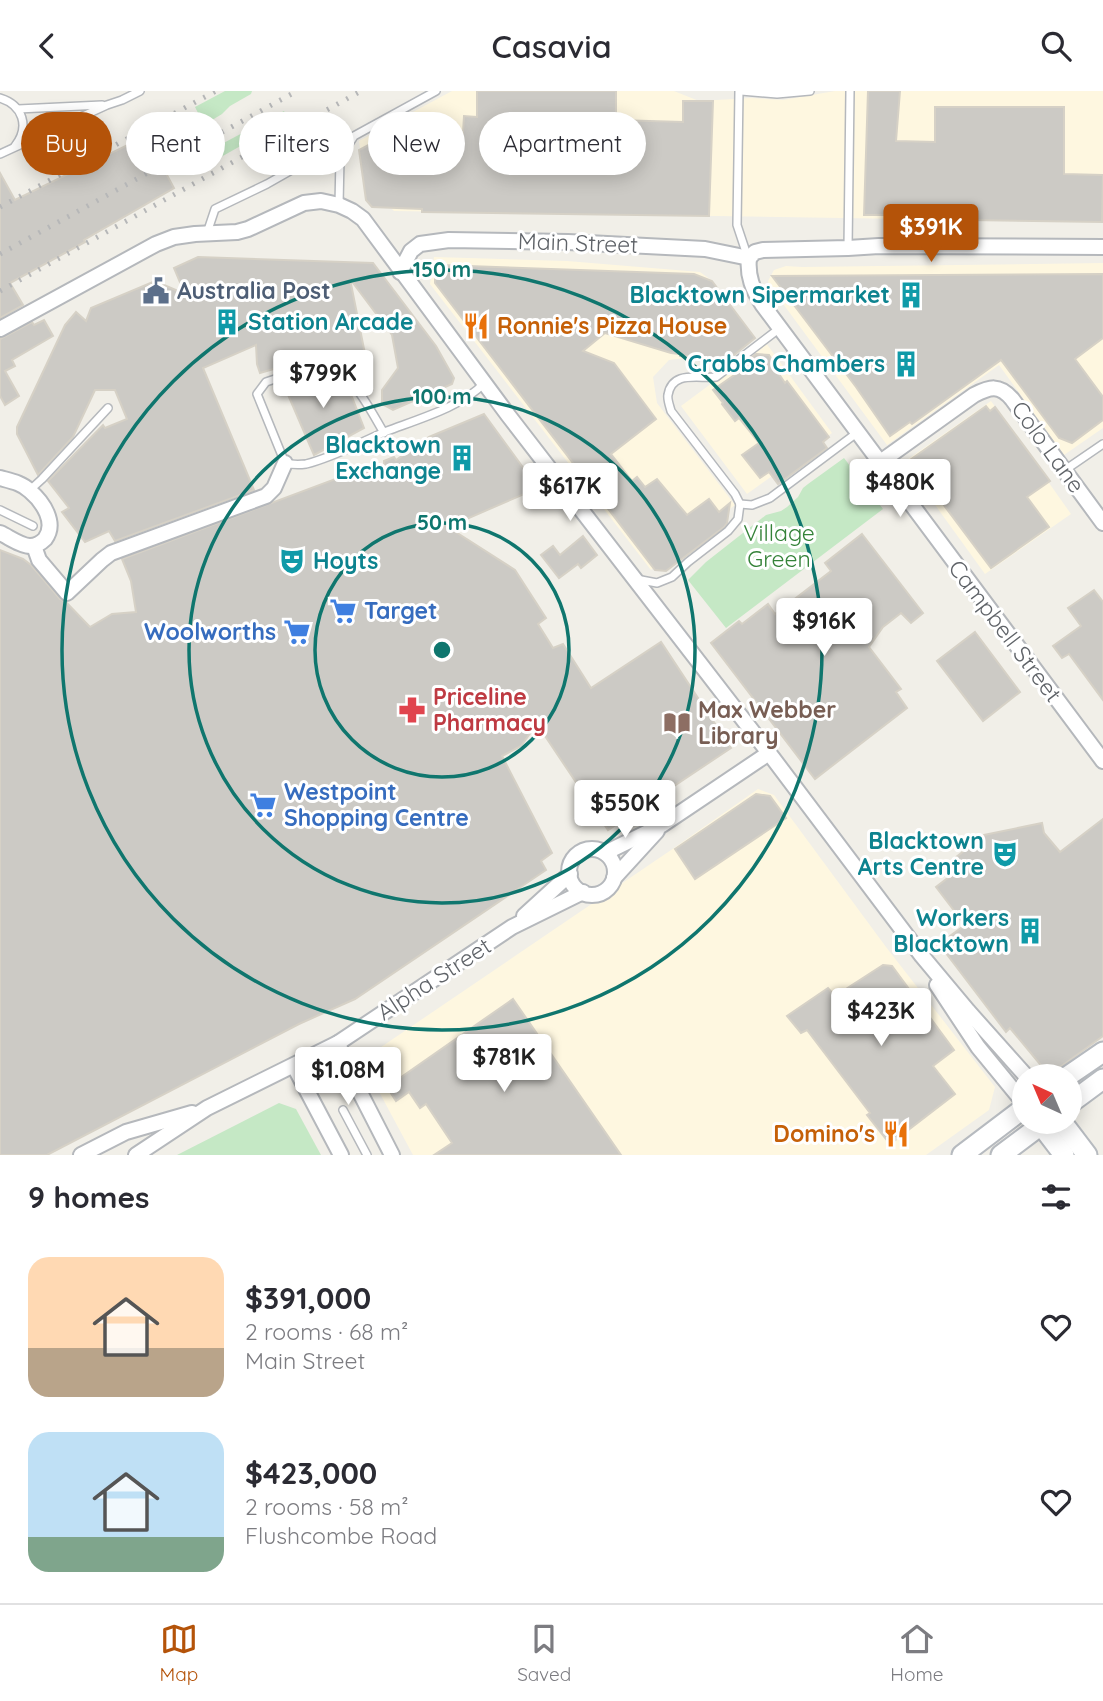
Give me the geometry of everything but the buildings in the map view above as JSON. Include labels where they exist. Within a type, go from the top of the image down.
[{"type":"main road","points":[[1082,1066],[1103,1052]]},
{"type":"main road","points":[[1082,1094],[1103,1079]]},
{"type":"main road","points":[[962,1155],[1012,1115]]},
{"type":"main road","points":[[1001,1155],[1027,1134]]},
{"type":"main road","points":[[1049,1134],[1064,1155]]},
{"type":"main road","points":[[1071,1134],[1087,1155]]},
{"type":"street","points":[[0,329],[156,244],[174,237],[237,232],[304,203],[321,201],[352,211],[363,219],[484,383],[922,956],[1015,1064]]},
{"type":"street","name":"Main Street","points":[[400,272],[411,251],[420,244],[449,240],[568,241],[705,249],[749,258],[755,252],[763,250],[879,246],[1103,247]]},
{"type":"street","name":"Campbell Street","points":[[749,258],[748,270],[756,294],[1103,761]]},
{"type":"street","name":"Colo Lane","points":[[879,463],[974,395],[983,390],[1002,389],[1012,398],[1103,523]]},
{"type":"street","points":[[34,546],[39,559],[67,593],[111,553],[266,496],[274,488],[285,463]]},
{"type":"street","points":[[0,478],[16,482],[30,490],[46,511],[50,522],[46,537],[34,546],[27,546],[0,533]]},
{"type":"street","points":[[605,853],[662,825],[769,753]]},
{"type":"street","points":[[614,878],[614,864],[605,853],[594,849],[583,851],[573,861],[570,874],[574,885],[583,893],[603,892],[662,825]]},
{"type":"street","name":"Alpha Street","points":[[512,927],[570,874]]},
{"type":"street","name":"Alpha Street","points":[[136,1155],[207,1108],[338,1043],[512,927],[583,893]]},
{"type":"street","points":[[922,956],[950,1006],[1012,1091]]},
{"type":"street","points":[[338,1043],[347,1067],[392,1155]]},
{"type":"street","points":[[294,1066],[341,1155]]},
{"type":"street","name":"Alpha Street","points":[[81,1155],[126,1132],[207,1108]]},
{"type":"lane","points":[[0,154],[140,91]]},
{"type":"lane","points":[[354,136],[436,91]]},
{"type":"lane","points":[[749,258],[737,225],[740,91],[777,94],[810,91]]},
{"type":"lane","points":[[848,249],[850,91]]},
{"type":"lane","points":[[0,98],[9,101],[18,109],[23,121],[23,133],[12,149]]},
{"type":"lane","points":[[18,109],[107,105]]},
{"type":"lane","points":[[207,233],[215,209],[283,175]]},
{"type":"lane","points":[[338,205],[339,175]]},
{"type":"lane","points":[[636,579],[657,583],[672,577],[728,531],[738,519],[740,504],[735,493],[671,411],[668,395],[673,385],[680,378],[690,376],[716,377],[780,328]]},
{"type":"lane","points":[[384,433],[358,391],[333,367],[323,363],[266,382],[257,394],[285,463],[294,465],[308,463],[384,433],[472,395],[484,383]]},
{"type":"lane","points":[[30,490],[108,408]]},
{"type":"lane","points":[[740,504],[752,505],[770,498],[858,432]]},
{"type":"lane","points":[[1065,470],[1103,444]]},
{"type":"lane","points":[[0,510],[33,526]]},
{"type":"lane","points":[[343,1110],[367,1155]]},
{"type":"shaded area","points":[[452,91],[674,91],[699,101],[751,98],[783,100],[835,91],[1103,91],[1103,222],[394,211],[365,183],[359,141],[368,136],[368,175],[465,175],[465,112],[413,112]]},
{"type":"shaded area","points":[[434,257],[567,261],[700,272],[711,280],[755,338],[711,355],[669,360],[653,377],[657,403],[735,505],[651,570],[430,284]]},
{"type":"shaded area","points":[[1103,263],[1103,428],[1064,455],[999,365],[887,445],[768,281],[774,270],[786,266]]},
{"type":"shaded area","points":[[766,343],[832,433],[747,494],[681,406]]},
{"type":"shaded area","points":[[991,401],[1071,514],[985,574],[904,462]]},
{"type":"shaded area","points":[[758,789],[774,795],[886,947],[995,1087],[989,1110],[926,1155],[413,1155],[362,1060]]},
{"type":"green space","points":[[225,91],[252,91],[224,112],[198,112],[195,107]]},
{"type":"green space","points":[[239,135],[239,147],[225,155],[225,142]]},
{"type":"green space","name":"Village Green","points":[[844,458],[883,509],[726,628],[688,580],[706,562],[766,515],[787,507],[803,488]]},
{"type":"green space","points":[[279,1103],[296,1109],[321,1155],[177,1155]]},
{"type":"railway","points":[[0,207],[216,91]]},
{"type":"railway","points":[[0,254],[297,91]]},
{"type":"railway","points":[[0,291],[361,91]]},
{"type":"place","name":"Australia Post","points":[[156,291]]},
{"type":"place","name":"Blacktown Sipermarket","points":[[911,295]]},
{"type":"place","name":"Station Arcade","points":[[227,322]]},
{"type":"place","name":"Ronnie's Pizza House","points":[[476,326]]},
{"type":"place","name":"Crabbs Chambers","points":[[906,364]]},
{"type":"place","name":"Blacktown Exchange","points":[[462,458]]},
{"type":"place","name":"Hoyts","points":[[292,561]]},
{"type":"place","name":"Target","points":[[343,611]]},
{"type":"place","name":"Woolworths","points":[[297,632]]},
{"type":"place","name":"Priceline Pharmacy","points":[[412,710]]},
{"type":"place","name":"Max Webber Library","points":[[677,723]]},
{"type":"place","name":"Westpoint Shopping Centre","points":[[263,805]]},
{"type":"place","name":"Blacktown Arts Centre","points":[[1005,854]]},
{"type":"place","name":"Workers Blacktown","points":[[1030,931]]},
{"type":"place","name":"Domino's","points":[[896,1134]]}]
